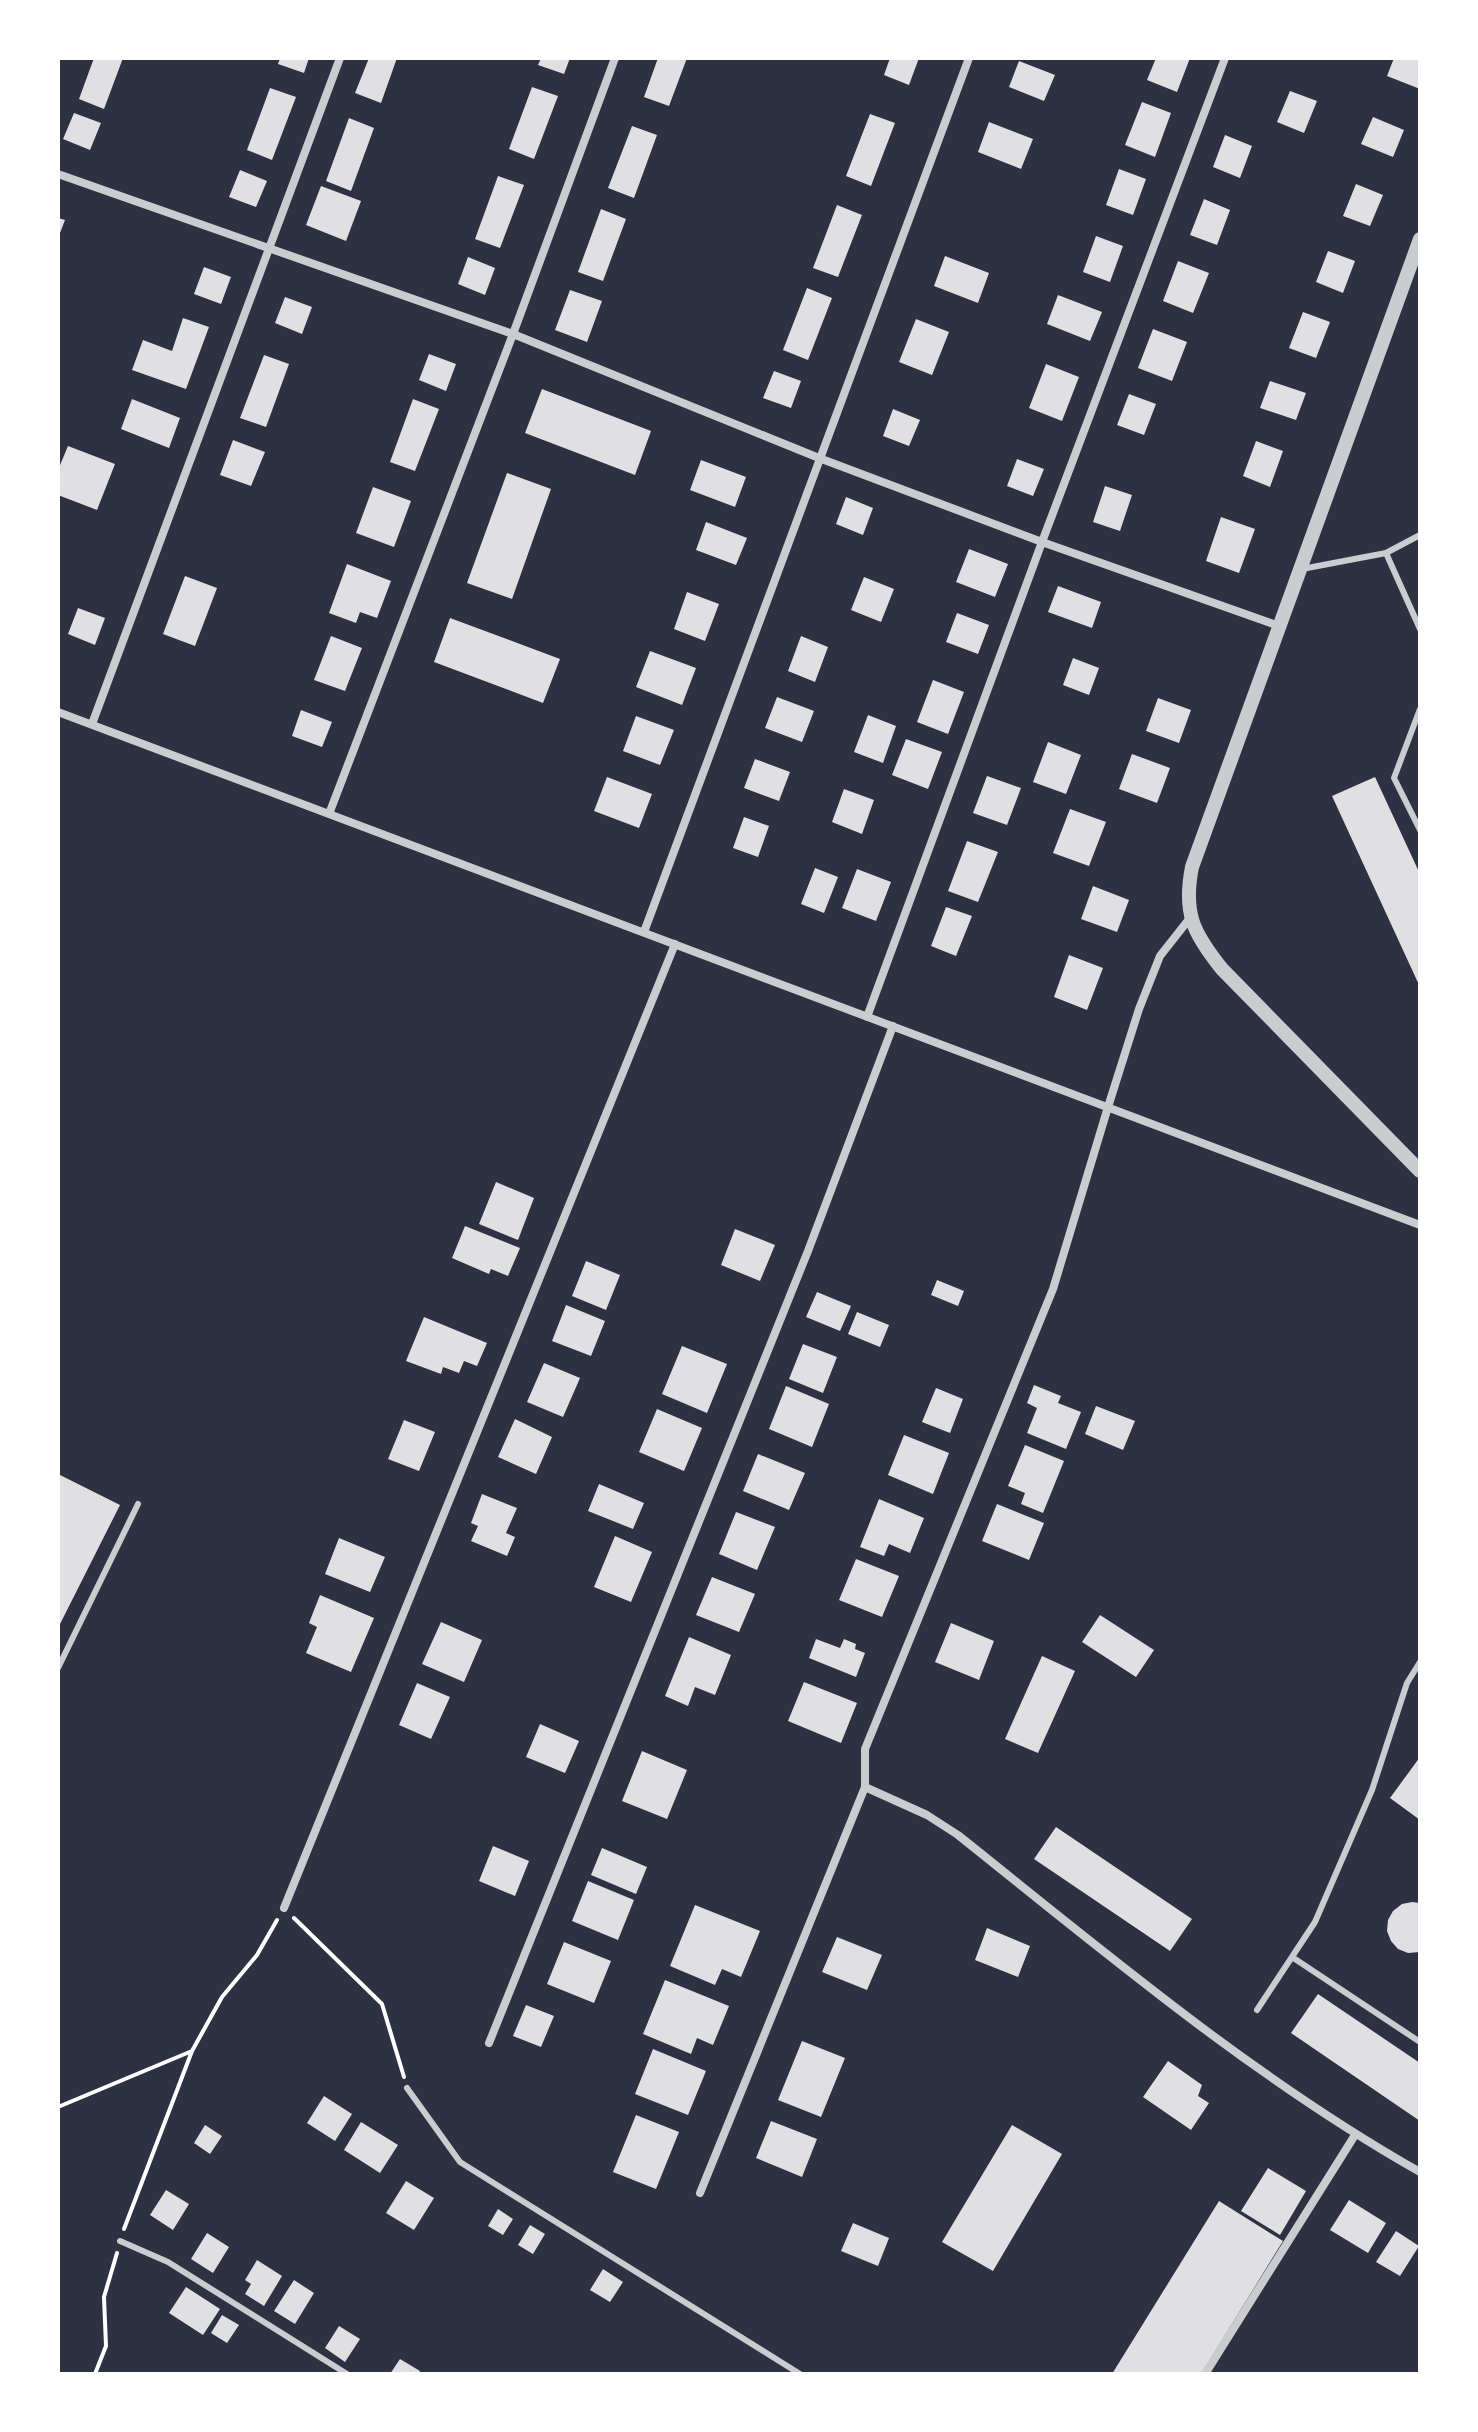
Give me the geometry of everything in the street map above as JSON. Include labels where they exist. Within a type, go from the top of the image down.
[{"type":"street","points":[[92,724],[340,58]]},
{"type":"street","points":[[329,814],[615,58]]},
{"type":"street","points":[[644,932],[969,58]]},
{"type":"street","points":[[867,1017],[1225,58]]},
{"type":"street","points":[[58,174],[513,334],[819,458],[1042,542],[1279,626]]},
{"type":"street","points":[[1420,239],[1192,867],[1187,892],[1190,918],[1203,945],[1222,969],[1420,1171]]},
{"type":"street","points":[[58,712],[1420,1225]]},
{"type":"street","points":[[700,2193],[865,1787],[865,1749],[1053,1289],[1139,1009],[1160,956],[1190,918]]},
{"type":"street","points":[[284,1908],[675,944]]},
{"type":"street","points":[[489,2043],[808,1251],[893,1026]]},
{"type":"street","points":[[865,1787],[927,1815],[958,1835],[1171,2003],[1275,2080],[1355,2135],[1420,2172]]},
{"type":"street","points":[[1205,2374],[1355,2135]]},
{"type":"lane","points":[[1302,569],[1386,553],[1420,535]]},
{"type":"lane","points":[[1386,553],[1420,629]]},
{"type":"lane","points":[[1420,709],[1394,778],[1420,830]]},
{"type":"lane","points":[[58,1668],[138,1504]]},
{"type":"lane","points":[[1257,2010],[1315,1922],[1372,1790],[1407,1683],[1420,1662]]},
{"type":"lane","points":[[1292,1957],[1420,2042]]},
{"type":"lane","points":[[407,2088],[460,2162],[800,2374]]},
{"type":"lane","points":[[120,2241],[168,2262],[347,2374]]},
{"type":"path","points":[[95,2374],[106,2346],[104,2297],[120,2241],[192,2051],[222,1997],[257,1955],[284,1908],[382,2004],[407,2088]]},
{"type":"path","points":[[58,2107],[192,2051]]},
{"type":"building","points":[[94,58],[123,58],[104,109],[79,99]]},
{"type":"building","points":[[280,58],[309,58],[304,73],[278,64]]},
{"type":"building","points":[[369,58],[397,58],[381,103],[355,93]]},
{"type":"building","points":[[541,58],[570,58],[564,74],[538,65]]},
{"type":"building","points":[[658,58],[687,58],[669,106],[644,97]]},
{"type":"building","points":[[890,58],[919,58],[909,85],[884,75]]},
{"type":"building","points":[[1156,58],[1190,58],[1177,92],[1147,80]]},
{"type":"building","points":[[1394,58],[1420,58],[1420,89],[1387,76]]},
{"type":"building","points":[[1019,61],[1055,75],[1044,101],[1009,87]]},
{"type":"building","points":[[532,87],[558,96],[534,159],[509,149]]},
{"type":"building","points":[[270,88],[296,97],[272,160],[247,150]]},
{"type":"building","points":[[1290,91],[1317,101],[1304,133],[1277,122]]},
{"type":"building","points":[[1142,102],[1171,113],[1155,157],[1125,145]]},
{"type":"building","points":[[74,113],[101,123],[90,150],[63,139]]},
{"type":"building","points":[[870,114],[895,123],[871,186],[846,176]]},
{"type":"building","points":[[1373,117],[1404,130],[1393,157],[1361,144]]},
{"type":"building","points":[[349,118],[374,128],[351,191],[326,181]]},
{"type":"building","points":[[989,122],[1033,139],[1021,169],[978,152]]},
{"type":"building","points":[[632,126],[657,135],[634,198],[608,188]]},
{"type":"building","points":[[1225,135],[1252,146],[1240,178],[1213,167]]},
{"type":"building","points":[[1119,169],[1146,179],[1133,215],[1106,205]]},
{"type":"building","points":[[240,170],[267,181],[256,207],[229,197]]},
{"type":"building","points":[[498,176],[524,185],[500,248],[475,239]]},
{"type":"building","points":[[1356,184],[1383,195],[1370,226],[1343,216]]},
{"type":"building","points":[[321,186],[361,201],[346,241],[306,225]]},
{"type":"building","points":[[1204,199],[1230,210],[1217,245],[1190,235]]},
{"type":"building","points":[[837,205],[862,215],[838,277],[813,268]]},
{"type":"building","points":[[601,209],[626,219],[603,281],[578,272]]},
{"type":"building","points":[[58,218],[65,220],[58,238]]},
{"type":"building","points":[[1096,236],[1123,246],[1110,282],[1083,272]]},
{"type":"building","points":[[1328,251],[1355,261],[1343,293],[1316,282]]},
{"type":"building","points":[[945,256],[989,273],[978,303],[934,286]]},
{"type":"building","points":[[468,257],[495,268],[485,295],[458,284]]},
{"type":"building","points":[[1178,261],[1209,273],[1193,313],[1163,301]]},
{"type":"building","points":[[204,267],[231,277],[221,304],[194,294]]},
{"type":"building","points":[[807,288],[832,298],[808,360],[783,350]]},
{"type":"building","points":[[570,290],[602,301],[587,342],[555,330]]},
{"type":"building","points":[[1058,295],[1102,312],[1090,341],[1047,324]]},
{"type":"building","points":[[285,297],[312,307],[302,334],[275,323]]},
{"type":"building","points":[[1303,312],[1330,322],[1316,358],[1289,348]]},
{"type":"building","points":[[183,318],[209,327],[186,389],[132,370],[143,340],[172,351]]},
{"type":"building","points":[[916,319],[949,332],[932,375],[899,362]]},
{"type":"building","points":[[1153,329],[1187,342],[1172,381],[1138,368]]},
{"type":"building","points":[[429,354],[456,364],[446,391],[419,380]]},
{"type":"building","points":[[264,355],[289,364],[266,427],[240,418]]},
{"type":"building","points":[[1046,364],[1079,377],[1062,421],[1029,408]]},
{"type":"building","points":[[774,371],[801,381],[791,408],[763,398]]},
{"type":"building","points":[[1270,381],[1306,393],[1296,420],[1260,408]]},
{"type":"building","points":[[542,389],[651,431],[635,475],[525,433]]},
{"type":"building","points":[[1129,394],[1156,404],[1144,435],[1117,425]]},
{"type":"building","points":[[132,399],[180,418],[169,448],[121,429]]},
{"type":"building","points":[[413,399],[439,409],[415,471],[390,462]]},
{"type":"building","points":[[893,409],[920,420],[909,446],[883,436]]},
{"type":"building","points":[[233,440],[265,452],[251,486],[220,475]]},
{"type":"building","points":[[1256,441],[1283,451],[1270,487],[1243,476]]},
{"type":"building","points":[[68,446],[115,464],[97,510],[58,495],[58,470]]},
{"type":"building","points":[[1017,459],[1044,469],[1033,496],[1007,486]]},
{"type":"building","points":[[701,460],[746,477],[735,507],[690,490]]},
{"type":"building","points":[[507,473],[551,489],[512,599],[467,583]]},
{"type":"building","points":[[1105,486],[1132,495],[1120,531],[1093,522]]},
{"type":"building","points":[[373,487],[411,501],[394,547],[356,533]]},
{"type":"building","points":[[846,497],[873,508],[863,535],[836,524]]},
{"type":"building","points":[[1221,517],[1255,529],[1239,573],[1206,561]]},
{"type":"building","points":[[706,522],[747,538],[736,565],[696,550]]},
{"type":"building","points":[[969,549],[1008,564],[995,597],[956,582]]},
{"type":"building","points":[[347,564],[391,581],[377,618],[360,612],[356,623],[329,613]]},
{"type":"building","points":[[185,576],[217,588],[195,646],[163,634]]},
{"type":"building","points":[[864,577],[894,589],[881,622],[851,610]]},
{"type":"building","points":[[1058,586],[1101,602],[1092,628],[1048,612]]},
{"type":"building","points":[[687,592],[719,604],[705,641],[674,629]]},
{"type":"building","points":[[78,608],[105,618],[95,645],[68,634]]},
{"type":"building","points":[[957,613],[989,625],[978,654],[946,642]]},
{"type":"building","points":[[450,618],[560,659],[543,703],[434,662]]},
{"type":"building","points":[[331,636],[362,648],[345,691],[314,680]]},
{"type":"building","points":[[801,636],[828,647],[815,682],[788,671]]},
{"type":"building","points":[[650,651],[696,668],[682,705],[636,687]]},
{"type":"building","points":[[1073,658],[1099,668],[1089,695],[1063,685]]},
{"type":"building","points":[[933,680],[964,692],[948,734],[917,722]]},
{"type":"building","points":[[777,697],[814,711],[802,742],[765,728]]},
{"type":"building","points":[[1158,698],[1191,710],[1179,743],[1146,731]]},
{"type":"building","points":[[301,710],[332,722],[322,747],[292,736]]},
{"type":"building","points":[[868,715],[896,726],[883,763],[854,752]]},
{"type":"building","points":[[636,716],[674,730],[660,765],[623,751]]},
{"type":"building","points":[[906,739],[942,752],[928,789],[892,775]]},
{"type":"building","points":[[1048,742],[1081,755],[1066,794],[1033,782]]},
{"type":"building","points":[[1132,754],[1170,768],[1157,803],[1119,789]]},
{"type":"building","points":[[755,759],[790,772],[779,801],[744,788]]},
{"type":"building","points":[[987,776],[1021,788],[1007,825],[973,813]]},
{"type":"building","points":[[607,777],[652,794],[639,828],[594,811]]},
{"type":"building","points":[[1375,777],[1420,874],[1420,987],[1332,796]]},
{"type":"building","points":[[844,789],[874,800],[862,834],[832,822]]},
{"type":"building","points":[[1070,809],[1106,822],[1089,866],[1053,853]]},
{"type":"building","points":[[744,817],[769,826],[758,857],[733,848]]},
{"type":"building","points":[[967,841],[998,852],[978,902],[948,891]]},
{"type":"building","points":[[815,868],[838,877],[824,913],[801,904]]},
{"type":"building","points":[[857,869],[891,882],[876,921],[842,908]]},
{"type":"building","points":[[1093,886],[1129,900],[1117,932],[1081,919]]},
{"type":"building","points":[[946,907],[972,916],[956,956],[931,946]]},
{"type":"building","points":[[1069,955],[1103,968],[1087,1010],[1054,997]]},
{"type":"building","points":[[496,1182],[534,1198],[518,1240],[479,1224]]},
{"type":"building","points":[[465,1226],[520,1248],[508,1276],[491,1269],[489,1274],[452,1258]]},
{"type":"building","points":[[735,1229],[775,1245],[760,1281],[721,1265]]},
{"type":"building","points":[[586,1261],[620,1275],[606,1310],[572,1296]]},
{"type":"building","points":[[937,1280],[964,1291],[958,1306],[931,1295]]},
{"type":"building","points":[[817,1292],[851,1306],[840,1331],[806,1317]]},
{"type":"building","points":[[566,1305],[605,1321],[591,1356],[552,1341]]},
{"type":"building","points":[[857,1312],[889,1325],[880,1347],[848,1334]]},
{"type":"building","points":[[424,1317],[487,1343],[477,1366],[464,1361],[459,1373],[443,1367],[441,1374],[406,1361]]},
{"type":"building","points":[[803,1344],[837,1357],[823,1393],[789,1379]]},
{"type":"building","points":[[682,1346],[727,1364],[707,1413],[662,1394]]},
{"type":"building","points":[[544,1363],[580,1378],[563,1417],[527,1402]]},
{"type":"building","points":[[1034,1385],[1061,1396],[1058,1403],[1081,1412],[1066,1449],[1027,1433],[1037,1408],[1027,1403]]},
{"type":"building","points":[[786,1386],[829,1404],[812,1447],[769,1429]]},
{"type":"building","points":[[936,1388],[963,1399],[950,1433],[922,1422]]},
{"type":"building","points":[[1096,1406],[1135,1421],[1123,1450],[1085,1434]]},
{"type":"building","points":[[657,1409],[702,1428],[684,1471],[639,1452]]},
{"type":"building","points":[[515,1419],[552,1437],[536,1474],[498,1457]]},
{"type":"building","points":[[404,1420],[435,1432],[419,1471],[388,1459]]},
{"type":"building","points":[[904,1435],[949,1453],[933,1494],[888,1475]]},
{"type":"building","points":[[1025,1445],[1064,1461],[1043,1513],[1021,1504],[1025,1493],[1008,1486]]},
{"type":"building","points":[[758,1454],[805,1473],[789,1510],[743,1491]]},
{"type":"building","points":[[58,1474],[120,1505],[58,1628]]},
{"type":"building","points":[[599,1484],[644,1503],[633,1529],[588,1511]]},
{"type":"building","points":[[482,1494],[517,1508],[506,1533],[515,1537],[507,1556],[471,1541],[478,1526],[471,1523]]},
{"type":"building","points":[[879,1499],[924,1518],[910,1553],[889,1544],[884,1556],[860,1547]]},
{"type":"building","points":[[997,1504],[1044,1523],[1029,1560],[982,1541]]},
{"type":"building","points":[[736,1512],[775,1527],[757,1570],[719,1554]]},
{"type":"building","points":[[615,1536],[652,1552],[631,1602],[594,1587]]},
{"type":"building","points":[[339,1538],[385,1557],[370,1592],[325,1574]]},
{"type":"building","points":[[856,1559],[899,1576],[882,1617],[839,1600]]},
{"type":"building","points":[[712,1577],[755,1594],[739,1632],[696,1615]]},
{"type":"building","points":[[320,1595],[374,1618],[351,1672],[306,1653],[317,1627],[309,1623]]},
{"type":"building","points":[[1100,1615],[1154,1650],[1136,1677],[1082,1642]]},
{"type":"building","points":[[441,1622],[482,1640],[464,1682],[422,1664]]},
{"type":"building","points":[[951,1623],[994,1641],[979,1680],[935,1662]]},
{"type":"building","points":[[689,1637],[731,1655],[715,1695],[695,1687],[688,1706],[665,1696]]},
{"type":"building","points":[[816,1639],[840,1648],[844,1639],[856,1644],[855,1649],[865,1653],[856,1677],[809,1658]]},
{"type":"building","points":[[1042,1656],[1075,1671],[1038,1753],[1005,1739]]},
{"type":"building","points":[[804,1682],[857,1703],[841,1743],[788,1721]]},
{"type":"building","points":[[417,1683],[450,1697],[431,1739],[399,1725]]},
{"type":"building","points":[[540,1724],[579,1741],[565,1773],[526,1757]]},
{"type":"building","points":[[642,1751],[687,1770],[667,1819],[622,1801]]},
{"type":"building","points":[[1420,1757],[1420,1820],[1390,1798]]},
{"type":"building","points":[[1056,1827],[1192,1919],[1170,1951],[1034,1859]]},
{"type":"building","points":[[493,1846],[529,1861],[515,1896],[479,1881]]},
{"type":"building","points":[[602,1848],[647,1867],[636,1894],[591,1875]]},
{"type":"building","points":[[588,1881],[634,1900],[618,1940],[572,1921]]},
{"type":"building","points":[[1420,1903],[1420,1952],[1408,1953],[1398,1949],[1387,1931],[1393,1911],[1402,1904]]},
{"type":"building","points":[[695,1905],[760,1931],[741,1977],[722,1969],[715,1985],[670,1966]]},
{"type":"building","points":[[987,1928],[1030,1946],[1018,1977],[975,1960]]},
{"type":"building","points":[[837,1937],[882,1955],[867,1990],[822,1972]]},
{"type":"building","points":[[564,1942],[611,1961],[594,2003],[547,1984]]},
{"type":"building","points":[[665,1980],[729,2006],[713,2045],[697,2038],[691,2054],[643,2034]]},
{"type":"building","points":[[1318,1994],[1420,2063],[1420,2121],[1291,2033]]},
{"type":"building","points":[[526,2005],[554,2016],[541,2047],[513,2036]]},
{"type":"building","points":[[802,2041],[845,2058],[821,2117],[778,2100]]},
{"type":"building","points":[[653,2049],[706,2071],[688,2115],[635,2094]]},
{"type":"building","points":[[1168,2061],[1202,2085],[1198,2096],[1209,2103],[1191,2130],[1143,2097]]},
{"type":"building","points":[[324,2096],[352,2114],[335,2141],[307,2123]]},
{"type":"building","points":[[636,2115],[679,2132],[656,2189],[613,2172]]},
{"type":"building","points":[[771,2121],[817,2139],[802,2177],[756,2158]]},
{"type":"building","points":[[361,2122],[398,2145],[380,2173],[344,2150]]},
{"type":"building","points":[[205,2125],[222,2136],[210,2154],[194,2143]]},
{"type":"building","points":[[1012,2125],[1062,2154],[993,2271],[942,2242]]},
{"type":"building","points":[[1268,2168],[1306,2191],[1280,2235],[1241,2211]]},
{"type":"building","points":[[406,2181],[434,2198],[414,2230],[386,2213]]},
{"type":"building","points":[[166,2190],[189,2204],[173,2230],[150,2215]]},
{"type":"building","points":[[1349,2200],[1386,2223],[1368,2253],[1330,2230]]},
{"type":"building","points":[[1219,2201],[1283,2241],[1201,2374],[1112,2374]]},
{"type":"building","points":[[498,2209],[513,2219],[503,2235],[488,2226]]},
{"type":"building","points":[[853,2223],[889,2238],[878,2266],[841,2251]]},
{"type":"building","points":[[530,2225],[545,2234],[533,2254],[518,2245]]},
{"type":"building","points":[[1396,2231],[1419,2246],[1400,2276],[1376,2262]]},
{"type":"building","points":[[207,2233],[229,2247],[213,2273],[191,2259]]},
{"type":"building","points":[[257,2260],[282,2276],[264,2306],[245,2294],[251,2284],[245,2280]]},
{"type":"building","points":[[603,2269],[623,2282],[610,2302],[590,2290]]},
{"type":"building","points":[[294,2280],[314,2293],[295,2324],[274,2311]]},
{"type":"building","points":[[186,2287],[220,2309],[203,2335],[169,2313]]},
{"type":"building","points":[[222,2315],[239,2325],[227,2343],[211,2333]]},
{"type":"building","points":[[339,2326],[360,2339],[345,2362],[325,2348]]},
{"type":"building","points":[[400,2359],[420,2371],[418,2374],[390,2374]]}]
